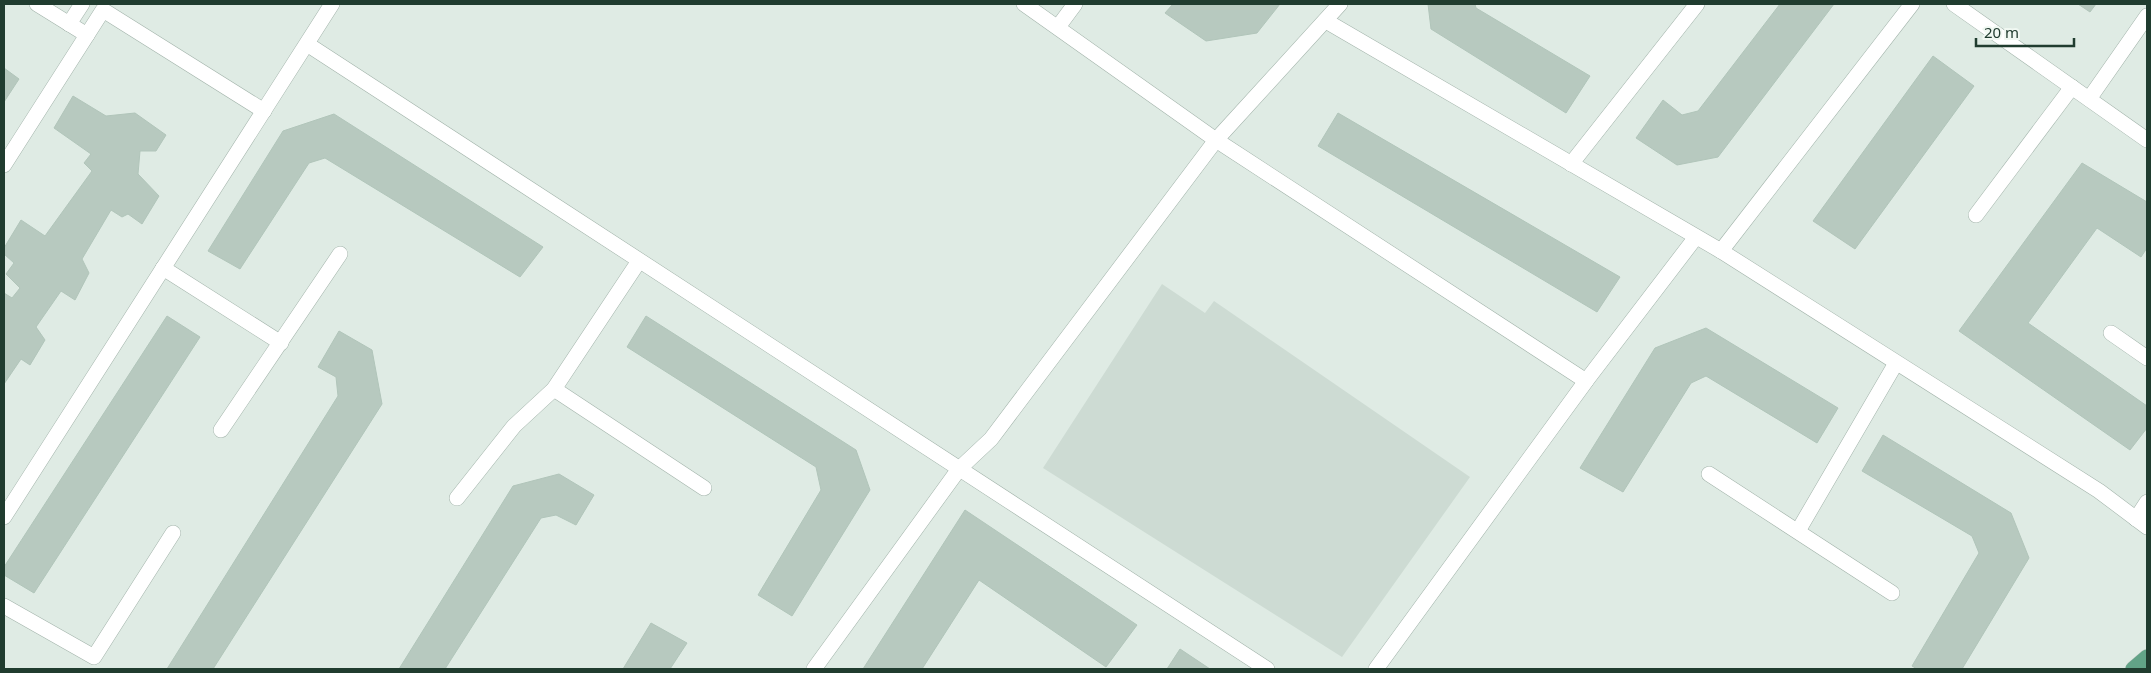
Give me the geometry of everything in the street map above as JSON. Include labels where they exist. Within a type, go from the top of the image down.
[{"type":"main road","points":[[2133,669],[2147,657]]},
{"type":"street","points":[[37,4],[87,36]]},
{"type":"street","points":[[69,24],[82,4]]},
{"type":"street","points":[[4,517],[332,4]]},
{"type":"street","points":[[1024,4],[1216,140],[1586,381]]},
{"type":"street","points":[[1058,27],[1075,4]]},
{"type":"street","points":[[814,669],[959,469],[991,439],[1216,140],[1340,4]]},
{"type":"street","points":[[1571,164],[1696,4]]},
{"type":"street","points":[[1721,251],[1912,4]]},
{"type":"street","points":[[1954,4],[2147,140]]},
{"type":"street","points":[[4,165],[87,36],[99,7],[264,111]]},
{"type":"street","points":[[2089,99],[2147,16]]},
{"type":"street","points":[[1326,21],[1721,251],[2099,492],[2142,523],[2147,502]]},
{"type":"street","points":[[307,44],[1267,669]]},
{"type":"street","points":[[1976,215],[2072,87]]},
{"type":"street","points":[[1376,669],[1586,381],[1696,237]]},
{"type":"street","points":[[222,430],[340,254]]},
{"type":"street","points":[[457,498],[514,426],[554,389],[639,261]]},
{"type":"street","points":[[163,268],[281,343]]},
{"type":"street","points":[[2111,333],[2147,358]]},
{"type":"street","points":[[1798,530],[1896,363]]},
{"type":"street","points":[[554,389],[704,488]]},
{"type":"street","points":[[1709,474],[1798,530],[1892,593]]},
{"type":"street","points":[[4,606],[94,657],[173,534]]},
{"type":"shaded area","points":[[1162,284],[1205,313],[1214,301],[1470,477],[1342,657],[1043,468]]},
{"type":"building","points":[[1173,4],[1280,4],[1257,33],[1206,41],[1165,13]]},
{"type":"building","points":[[1428,4],[1475,4],[1476,8],[1590,76],[1566,113],[1431,29]]},
{"type":"building","points":[[1780,4],[1834,4],[1718,157],[1677,165],[1636,138],[1663,100],[1682,115],[1698,111]]},
{"type":"building","points":[[2078,4],[2096,4],[2090,12]]},
{"type":"building","points":[[1933,56],[1974,86],[1855,249],[1813,221]]},
{"type":"building","points":[[4,68],[19,79],[4,102]]},
{"type":"building","points":[[73,96],[106,116],[135,113],[166,135],[156,151],[140,151],[138,174],[159,196],[142,224],[128,214],[122,217],[111,210],[82,259],[89,273],[75,300],[61,291],[36,327],[45,340],[30,365],[21,359],[4,384],[4,293],[12,298],[20,288],[6,274],[14,263],[4,254],[4,248],[21,220],[45,236],[92,171],[84,163],[91,154],[54,128]]},
{"type":"building","points":[[1338,113],[1620,277],[1597,312],[1318,146]]},
{"type":"building","points":[[334,114],[543,247],[520,277],[325,158],[309,163],[240,269],[208,251],[283,131]]},
{"type":"building","points":[[2082,163],[2147,202],[2147,248],[2141,257],[2097,228],[2028,323],[2147,406],[2147,428],[2130,450],[1959,331]]},
{"type":"building","points":[[167,316],[200,337],[34,593],[4,575],[4,567]]},
{"type":"building","points":[[646,316],[856,450],[870,490],[792,616],[758,595],[821,490],[816,467],[627,347]]},
{"type":"building","points":[[1706,328],[1838,408],[1817,443],[1706,376],[1691,383],[1623,492],[1580,468],[1655,348]]},
{"type":"building","points":[[339,331],[372,350],[382,404],[213,669],[167,669],[338,396],[336,377],[318,367]]},
{"type":"building","points":[[1883,435],[2011,513],[2029,558],[1962,669],[1917,669],[1912,666],[1979,553],[1972,536],[1862,471]]},
{"type":"building","points":[[559,474],[594,495],[576,525],[556,515],[541,518],[445,669],[399,669],[513,486]]},
{"type":"building","points":[[965,510],[1137,625],[1106,667],[979,580],[922,669],[863,669]]},
{"type":"building","points":[[651,623],[687,643],[670,669],[623,669]]},
{"type":"building","points":[[1180,649],[1210,669],[1167,669]]}]
